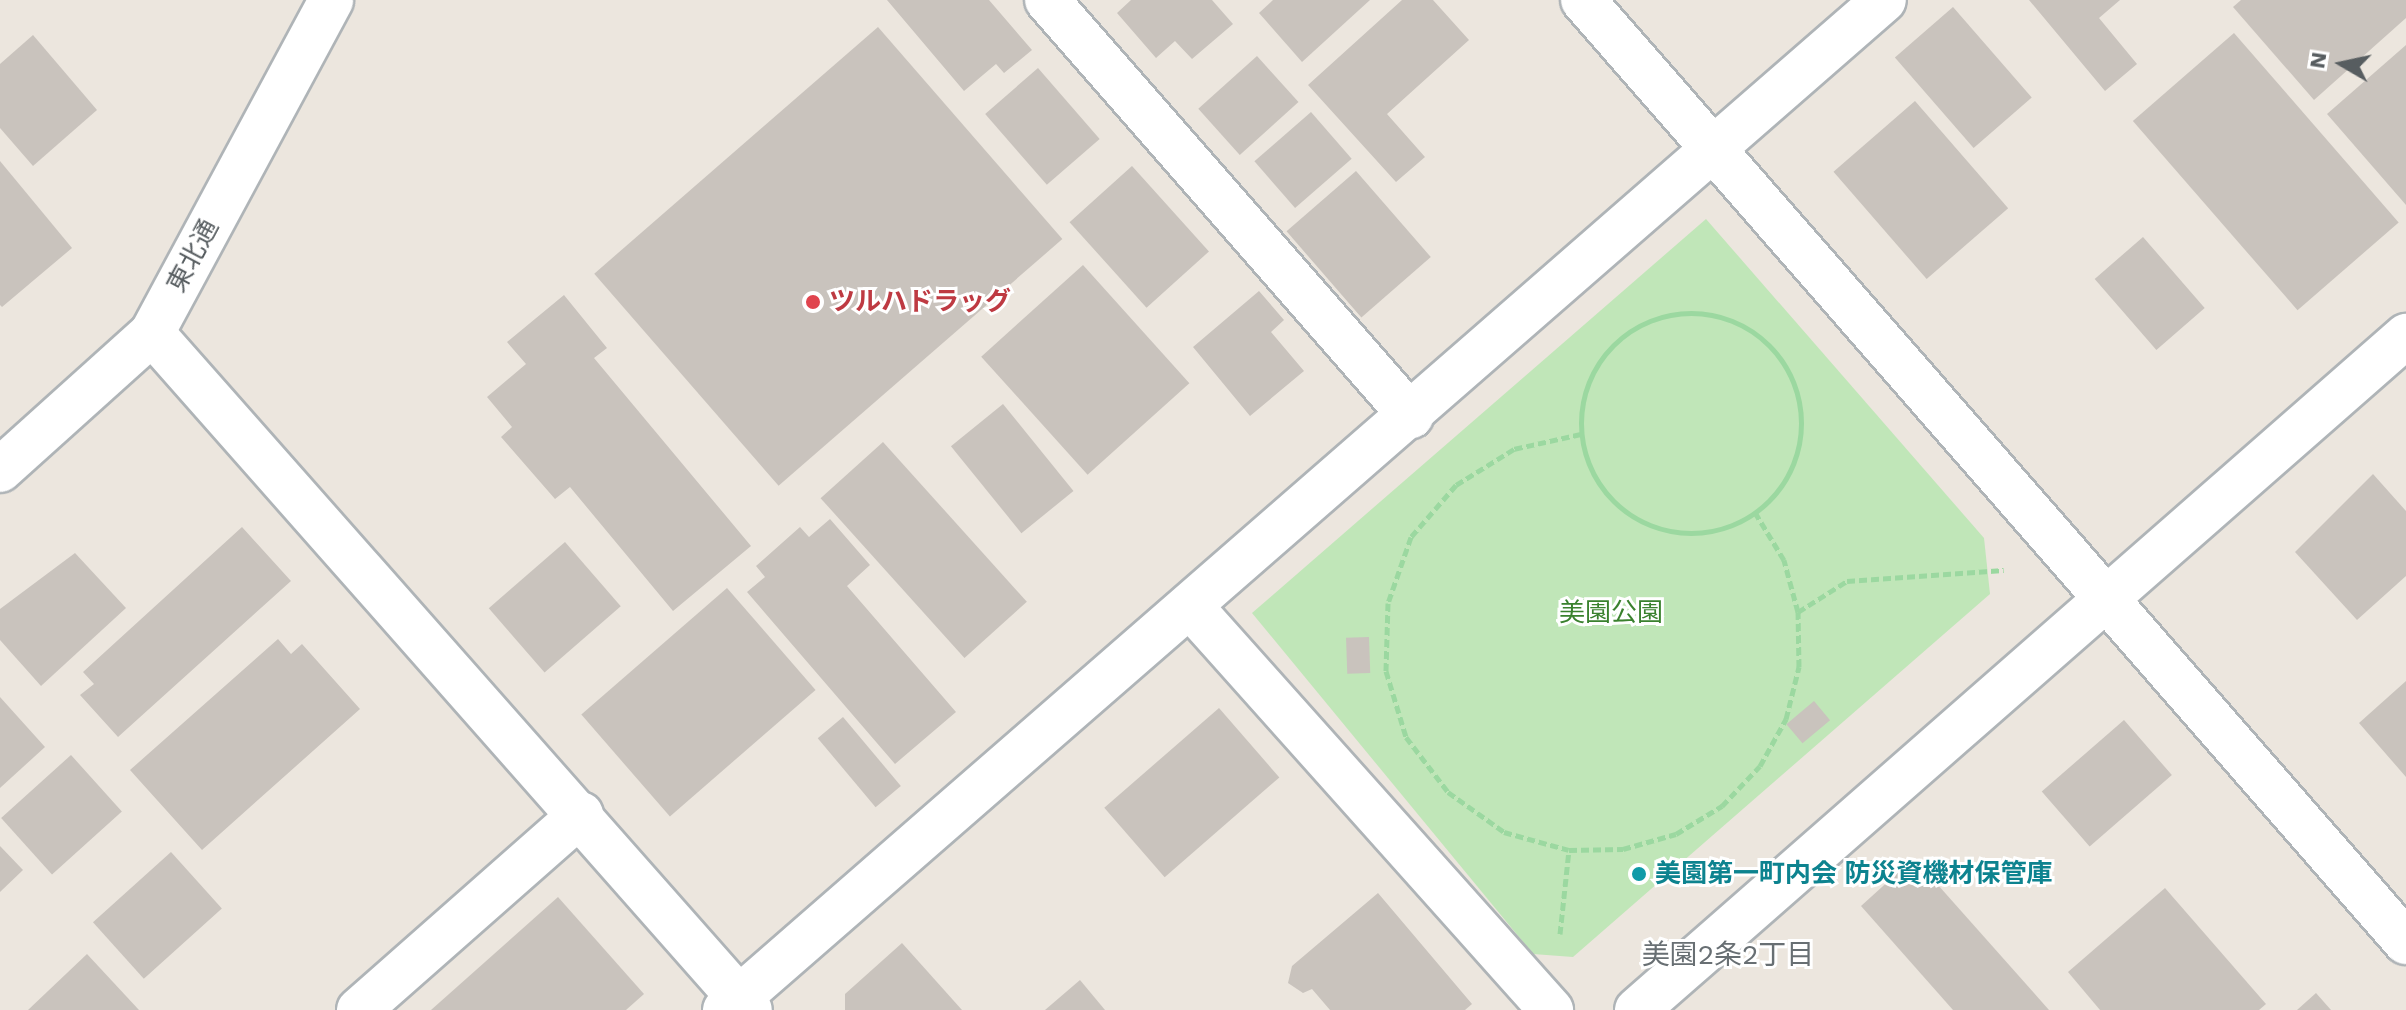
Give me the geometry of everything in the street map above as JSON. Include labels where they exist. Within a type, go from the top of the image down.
[{"type":"street","name":"東北通","points":[[0,470],[152,333],[331,0]]},
{"type":"street","points":[[1047,0],[1411,416]]},
{"type":"street","points":[[1583,0],[2406,942]]},
{"type":"street","points":[[152,333],[581,814],[738,1005],[1884,0]]},
{"type":"street","points":[[1637,1010],[2406,336]]},
{"type":"street","points":[[1190,606],[1551,1010]]},
{"type":"street","points":[[359,1010],[581,814]]},
{"type":"path","points":[[1683,313],[1749,328],[1788,372],[1802,416],[1785,483],[1756,514],[1707,533],[1649,526],[1603,489],[1581,434],[1596,366],[1619,340],[1683,313]]},
{"type":"path","points":[[1581,434],[1514,449],[1456,485],[1411,537],[1388,603],[1386,671],[1406,737],[1448,792],[1504,832],[1569,850],[1623,849],[1676,834],[1722,806],[1760,766],[1786,719],[1799,667],[1798,612],[1784,560],[1756,514]]},
{"type":"path","points":[[1798,612],[1847,581],[2005,570]]},
{"type":"path","points":[[1559,941],[1569,850]]},
{"type":"green space","name":"美園公園","points":[[1706,219],[1984,538],[1990,594],[1573,957],[1533,954],[1252,613]]},
{"type":"building","points":[[887,0],[989,0],[1032,50],[1004,73],[996,64],[964,91]]},
{"type":"building","points":[[1131,0],[1212,0],[1233,24],[1192,59],[1175,41],[1156,58],[1117,13]]},
{"type":"building","points":[[1273,0],[1370,0],[1302,62],[1259,13]]},
{"type":"building","points":[[1402,0],[1433,0],[1469,40],[1387,114],[1425,157],[1396,182],[1308,85]]},
{"type":"building","points":[[2029,0],[2120,0],[2099,18],[2137,64],[2105,91]]},
{"type":"building","points":[[2241,0],[2406,0],[2406,18],[2314,100],[2233,7]]},
{"type":"building","points":[[1953,7],[2032,98],[1974,148],[1895,58]]},
{"type":"building","points":[[878,27],[1062,239],[779,486],[594,274]]},
{"type":"building","points":[[2234,33],[2399,222],[2298,310],[2133,121]]},
{"type":"building","points":[[33,35],[97,110],[33,166],[0,128],[0,64]]},
{"type":"building","points":[[2406,45],[2406,205],[2327,114]]},
{"type":"building","points":[[1257,56],[1298,102],[1240,155],[1198,109]]},
{"type":"building","points":[[1038,68],[1100,139],[1047,185],[985,114]]},
{"type":"building","points":[[1915,101],[2008,208],[1927,279],[1833,172]]},
{"type":"building","points":[[1311,112],[1352,159],[1295,208],[1254,161]]},
{"type":"building","points":[[0,161],[72,248],[2,307],[0,305]]},
{"type":"building","points":[[1132,166],[1209,251],[1147,308],[1070,222]]},
{"type":"building","points":[[1356,171],[1431,257],[1361,317],[1287,231]]},
{"type":"building","points":[[2143,237],[2205,308],[2156,350],[2095,279]]},
{"type":"building","points":[[1083,265],[1189,383],[1088,475],[981,357]]},
{"type":"building","points":[[1259,291],[1284,320],[1271,332],[1304,371],[1250,416],[1193,347]]},
{"type":"building","points":[[564,295],[607,348],[594,358],[751,546],[673,611],[570,487],[555,499],[501,437],[512,427],[487,397],[526,364],[507,342]]},
{"type":"building","points":[[1003,404],[1073,491],[1021,533],[951,446]]},
{"type":"building","points":[[883,442],[1027,602],[964,658],[821,498]]},
{"type":"building","points":[[2373,474],[2406,511],[2406,576],[2357,620],[2295,552]]},
{"type":"building","points":[[830,519],[870,565],[847,586],[956,712],[895,764],[747,592],[765,577],[756,566],[800,527],[809,537]]},
{"type":"building","points":[[242,527],[291,581],[118,737],[80,695],[94,684],[83,672]]},
{"type":"building","points":[[565,542],[621,606],[545,672],[489,608]]},
{"type":"building","points":[[75,553],[126,608],[41,686],[0,640],[0,609]]},
{"type":"building","points":[[727,588],[816,690],[670,817],[581,715]]},
{"type":"building","points":[[1369,637],[1370,673],[1347,674],[1346,638]]},
{"type":"building","points":[[278,639],[291,654],[302,644],[360,709],[202,850],[130,770]]},
{"type":"building","points":[[2406,681],[2406,777],[2359,723]]},
{"type":"building","points":[[0,697],[45,747],[0,788]]},
{"type":"building","points":[[1814,701],[1830,720],[1802,743],[1786,724]]},
{"type":"building","points":[[1219,708],[1279,777],[1165,877],[1104,808]]},
{"type":"building","points":[[843,717],[901,786],[876,807],[818,738]]},
{"type":"building","points":[[2124,720],[2172,775],[2090,847],[2042,792]]},
{"type":"building","points":[[71,755],[122,811],[52,874],[1,818]]},
{"type":"building","points":[[0,846],[23,870],[0,892]]},
{"type":"building","points":[[171,852],[222,908],[144,979],[93,922]]},
{"type":"building","points":[[1914,858],[2049,1010],[1953,1010],[1861,906]]},
{"type":"building","points":[[2165,888],[2266,1004],[2259,1010],[2100,1010],[2068,972]]},
{"type":"building","points":[[1378,893],[1472,1004],[1465,1010],[1330,1010],[1312,989],[1303,993],[1288,983],[1292,966]]},
{"type":"building","points":[[558,897],[644,994],[626,1010],[431,1010]]},
{"type":"building","points":[[902,943],[962,1010],[845,1010],[845,994]]},
{"type":"building","points":[[87,954],[139,1010],[28,1010]]},
{"type":"building","points":[[1080,980],[1105,1010],[1045,1010]]},
{"type":"building","points":[[2316,993],[2331,1010],[2297,1010]]},
{"type":"place","name":"ツルハドラッグ","points":[[813,302]]},
{"type":"place","name":"美園第一町内会 防災資機材保管庫","points":[[1639,874]]},
{"type":"district","name":"美園2条2丁目","points":[[1728,955]]}]
